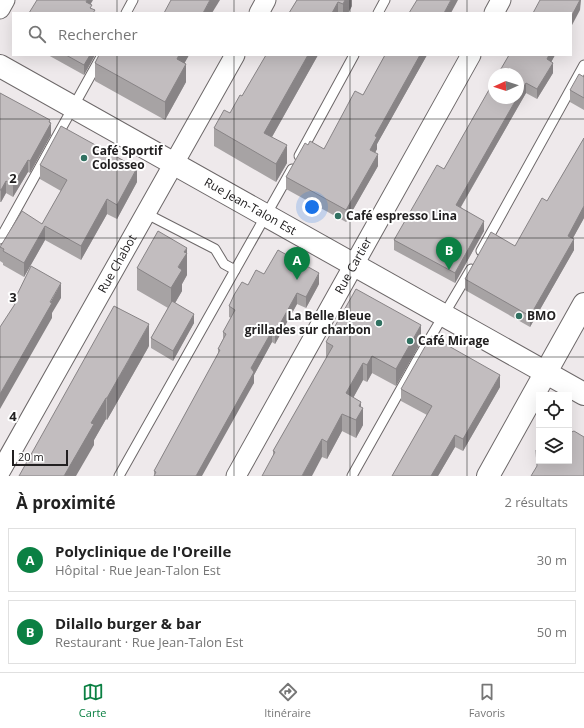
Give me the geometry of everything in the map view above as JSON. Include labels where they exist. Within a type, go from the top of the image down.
[{"type":"main road","name":"Rue Jean-Talon Est","points":[[0,66],[584,394]]},
{"type":"main road","points":[[488,476],[584,304]]},
{"type":"street","points":[[0,9],[5,0]]},
{"type":"street","points":[[260,12],[266,0]]},
{"type":"street","points":[[495,12],[501,0]]},
{"type":"street","name":"Rue Chabot","points":[[0,472],[234,56]]},
{"type":"street","name":"Rue Cartier","points":[[236,476],[470,56]]},
{"type":"lane","points":[[127,12],[133,0]]},
{"type":"lane","points":[[379,12],[385,0]]},
{"type":"lane","points":[[0,239],[72,106],[101,56]]},
{"type":"lane","points":[[119,476],[353,56]]},
{"type":"lane","points":[[352,476],[474,264],[584,66]]},
{"type":"lane","points":[[145,213],[215,249],[224,264],[235,270]]},
{"type":"building","points":[[37,0],[87,0],[86,2],[92,5],[90,8],[95,10],[94,12],[30,12]]},
{"type":"building","points":[[171,0],[210,0],[204,12],[165,12]]},
{"type":"building","points":[[297,0],[345,0],[343,4],[338,2],[333,12],[290,12]]},
{"type":"building","points":[[417,0],[451,0],[445,12],[410,12]]},
{"type":"building","points":[[540,0],[580,0],[572,15],[572,12],[534,12]]},
{"type":"building","points":[[68,56],[89,56],[84,65]]},
{"type":"building","points":[[98,56],[178,56],[177,59],[186,64],[165,102],[95,63]]},
{"type":"building","points":[[265,56],[307,56],[264,133],[287,145],[276,164],[214,128],[224,110],[230,113],[240,95],[242,96]]},
{"type":"building","points":[[384,56],[419,56],[375,136],[377,137],[370,150],[378,154],[346,210],[286,177],[305,143],[308,145],[310,141],[324,149],[355,91],[363,95]]},
{"type":"building","points":[[508,56],[548,56],[547,59],[553,63],[537,89],[526,83],[524,86],[524,68],[501,68]]},
{"type":"building","points":[[579,74],[584,77],[584,98],[570,90]]},
{"type":"building","points":[[488,92],[488,104],[514,104],[456,205],[484,221],[455,273],[394,240],[437,165],[444,169]]},
{"type":"building","points":[[0,93],[50,120],[49,122],[51,123],[30,161],[28,160],[13,185],[6,181],[1,190],[0,190]]},
{"type":"building","points":[[61,126],[137,168],[117,205],[107,199],[81,246],[45,226],[24,263],[3,251],[4,249],[0,247],[22,211],[42,224],[67,180],[40,165]]},
{"type":"building","points":[[584,138],[584,206],[568,236],[574,239],[530,316],[465,279],[491,232],[515,246],[542,198],[547,201]]},
{"type":"building","points":[[158,231],[187,248],[184,252],[187,253],[178,267],[182,270],[171,288],[137,268]]},
{"type":"building","points":[[278,250],[319,273],[306,297],[297,293],[275,333],[272,331],[251,368],[254,372],[196,476],[154,476],[156,472],[154,471],[220,350],[218,349],[226,334],[223,332],[235,310],[229,306],[234,295],[242,282],[248,285],[256,270],[264,274]]},
{"type":"building","points":[[31,266],[61,283],[50,302],[52,303],[0,394],[0,327],[15,304],[13,303]]},
{"type":"building","points":[[356,289],[421,325],[396,369],[372,356],[367,365],[363,363],[346,393],[361,402],[359,406],[363,408],[356,420],[342,414],[327,442],[322,439],[302,476],[262,476],[275,452],[273,451],[333,346],[326,342]]},
{"type":"building","points":[[172,301],[194,314],[173,351],[151,338]]},
{"type":"building","points":[[114,306],[149,324],[91,423],[94,424],[64,476],[19,476]]},
{"type":"building","points":[[431,336],[500,375],[463,439],[455,435],[431,476],[392,476],[432,406],[401,389]]},
{"type":"building","points":[[574,431],[584,437],[584,476],[531,476],[537,464],[572,464],[572,432]]},
{"type":"place","name":"Café Sportif Colosseo","points":[[84,158]]},
{"type":"place","name":"Café espresso Lina","points":[[338,216]]},
{"type":"place","name":"Dilallo burger & bar","points":[[449,270]]},
{"type":"place","name":"Polyclinique de l'Oreille","points":[[297,280]]},
{"type":"place","name":"BMO","points":[[519,316]]},
{"type":"place","name":"La Belle Bleue grillades sur charbon","points":[[379,323]]},
{"type":"place","name":"Café Mirage","points":[[410,341]]}]
